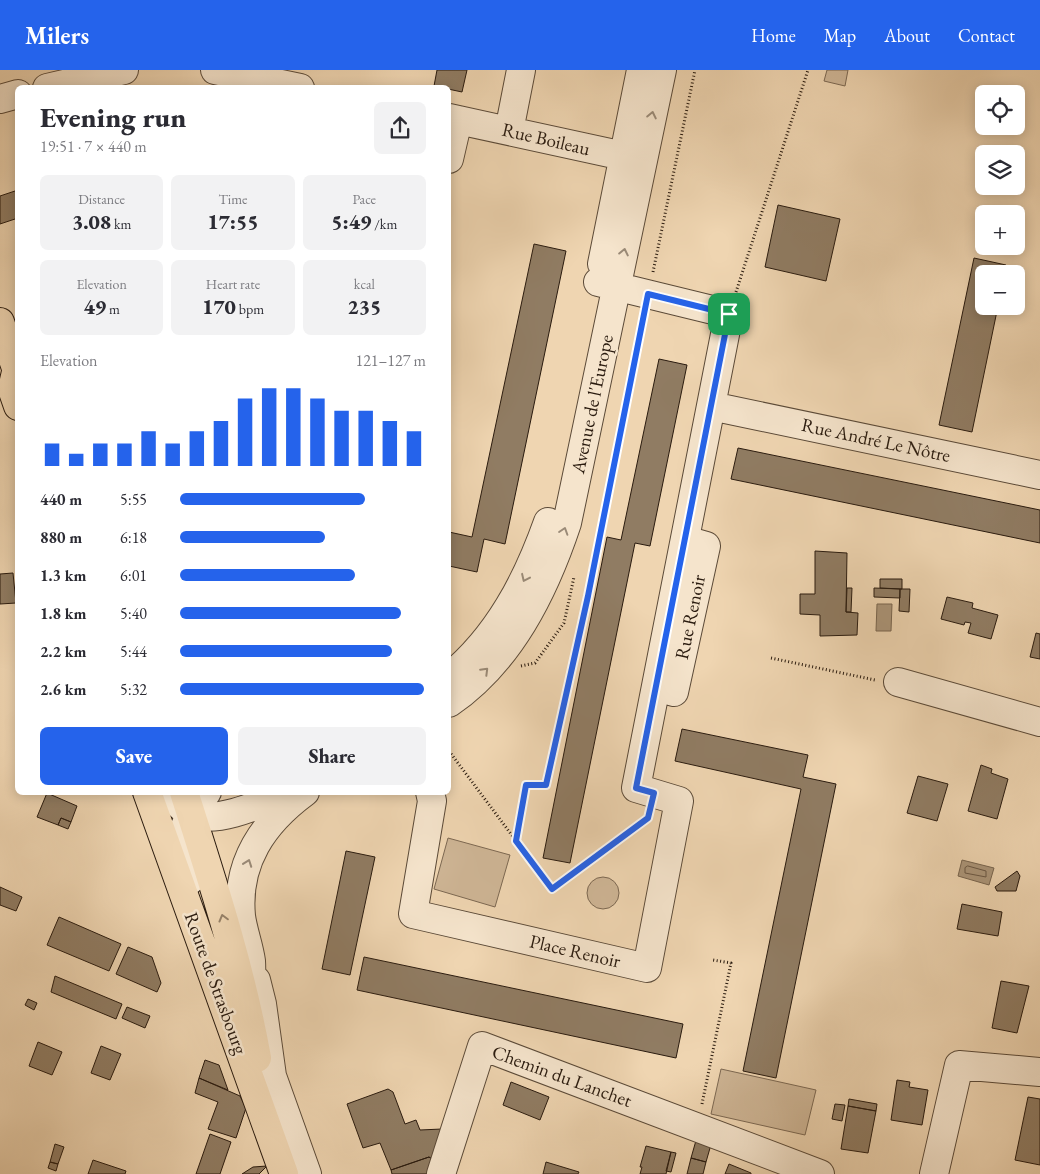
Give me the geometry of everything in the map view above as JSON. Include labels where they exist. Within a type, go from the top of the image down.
[{"type":"main road","points":[[6,324],[12,389],[15,398]]},
{"type":"main road","name":"Route de Strasbourg","points":[[148,795],[284,1174]]},
{"type":"main road","name":"Route de Strasbourg","points":[[194,800],[202,842],[250,1015],[262,1081],[294,1174]]},
{"type":"street","points":[[60,85],[123,70]]},
{"type":"street","points":[[215,70],[286,85]]},
{"type":"street","points":[[509,131],[521,70]]},
{"type":"street","name":"Avenue de l'Europe","points":[[451,701],[490,667],[512,639],[533,606],[552,567],[566,524],[607,285],[633,158],[641,70]]},
{"type":"street","name":"Avenue de l'Europe","points":[[633,158],[662,70]]},
{"type":"street","points":[[0,98],[15,95]]},
{"type":"street","points":[[451,139],[453,119]]},
{"type":"street","name":"Rue Boileau","points":[[453,119],[633,158]]},
{"type":"street","points":[[607,285],[729,314]]},
{"type":"street","name":"Avenue de l'Europe","points":[[451,675],[480,646],[507,611],[535,558],[548,520],[607,285]]},
{"type":"street","name":"Rue Renoir","points":[[645,790],[656,687],[729,314]]},
{"type":"street","name":"Rue André Le Nôtre","points":[[711,406],[1040,475]]},
{"type":"street","points":[[898,682],[1040,722]]},
{"type":"street","name":"Place Renoir","points":[[431,797],[413,914],[647,968],[680,801],[645,790]]},
{"type":"street","points":[[176,795],[194,800],[213,816],[249,809],[282,795]]},
{"type":"street","points":[[250,1015],[251,962],[241,916],[243,876],[253,850],[267,826],[301,795]]},
{"type":"street","points":[[194,800],[180,837],[180,848],[205,930],[214,980]]},
{"type":"street","name":"Route de Strasbourg","points":[[251,962],[262,1004],[272,1076],[307,1174]]},
{"type":"street","name":"Chemin du Lanchet","points":[[441,1174],[482,1046],[698,1127],[765,1163],[820,1174]]},
{"type":"street","points":[[934,1174],[959,1065],[1040,1072]]},
{"type":"path","points":[[516,841],[526,785],[546,785],[588,596],[694,70]]},
{"type":"path","points":[[729,314],[808,70]]},
{"type":"path","points":[[771,658],[862,678],[898,682]]},
{"type":"path","points":[[451,754],[552,889],[648,818],[645,790]]},
{"type":"path","points":[[698,1127],[731,964],[713,960]]},
{"type":"shaded area","points":[[827,70],[848,70],[845,86],[824,81]]},
{"type":"shaded area","points":[[448,838],[510,855],[495,907],[434,889]]},
{"type":"shaded area","points":[[603,877],[614,882],[619,893],[614,904],[603,909],[592,904],[587,893],[592,882]]},
{"type":"shaded area","points":[[721,1069],[816,1090],[805,1135],[711,1114]]},
{"type":"water","points":[[877,604],[892,604],[891,631],[876,631]]},
{"type":"water","points":[[962,860],[994,868],[989,885],[958,876]]},
{"type":"building","points":[[437,70],[467,70],[462,92],[451,90],[451,85],[434,85]]},
{"type":"building","points":[[15,191],[15,219],[0,224],[0,196]]},
{"type":"building","points":[[778,205],[840,219],[826,281],[765,267]]},
{"type":"building","points":[[534,244],[566,251],[505,544],[484,539],[477,572],[451,566],[451,532],[472,537]]},
{"type":"building","points":[[974,258],[1006,265],[975,265],[975,315],[996,315],[972,432],[939,425]]},
{"type":"building","points":[[659,359],[687,365],[650,546],[635,543],[570,863],[543,858],[607,537],[621,540]]},
{"type":"building","points":[[738,448],[1040,510],[1040,543],[731,479]]},
{"type":"building","points":[[815,551],[847,553],[846,612],[858,613],[857,635],[820,636],[820,615],[800,614],[800,594],[815,594]]},
{"type":"building","points":[[13,573],[15,603],[0,604],[0,574]]},
{"type":"building","points":[[880,579],[902,579],[902,589],[880,588]]},
{"type":"building","points":[[847,588],[852,588],[851,612],[846,612]]},
{"type":"building","points":[[874,588],[900,589],[900,598],[874,597]]},
{"type":"building","points":[[900,589],[910,589],[909,612],[899,611]]},
{"type":"building","points":[[947,597],[973,603],[972,608],[998,615],[991,639],[968,633],[971,623],[965,622],[964,625],[941,619]]},
{"type":"building","points":[[1036,633],[1040,634],[1040,659],[1030,657]]},
{"type":"building","points":[[682,729],[808,755],[803,777],[836,784],[776,1078],[743,1071],[801,789],[675,761]]},
{"type":"building","points":[[981,765],[992,769],[991,773],[1008,779],[997,819],[968,811]]},
{"type":"building","points":[[918,776],[948,784],[937,821],[907,813]]},
{"type":"building","points":[[46,795],[52,795],[77,806],[71,822],[61,818],[58,825],[37,817]]},
{"type":"building","points":[[61,818],[71,822],[68,829],[58,825]]},
{"type":"building","points":[[346,851],[375,857],[350,975],[322,969]]},
{"type":"building","points":[[1017,871],[1020,876],[1016,891],[997,891],[995,887]]},
{"type":"building","points":[[0,887],[22,897],[16,911],[0,905]]},
{"type":"building","points":[[962,904],[1002,912],[998,936],[957,929]]},
{"type":"building","points":[[59,917],[121,944],[109,971],[47,945]]},
{"type":"building","points":[[128,947],[152,957],[161,983],[157,992],[116,974]]},
{"type":"building","points":[[364,957],[683,1024],[676,1058],[357,990]]},
{"type":"building","points":[[55,976],[122,1004],[116,1019],[51,992]]},
{"type":"building","points":[[1001,981],[1029,986],[1017,1033],[992,1028]]},
{"type":"building","points":[[28,999],[37,1003],[34,1010],[25,1005]]},
{"type":"building","points":[[127,1007],[150,1016],[145,1028],[122,1018]]},
{"type":"building","points":[[38,1042],[62,1052],[52,1075],[29,1066]]},
{"type":"building","points":[[101,1046],[121,1054],[110,1080],[91,1073]]},
{"type":"building","points":[[205,1060],[219,1065],[228,1090],[199,1078]]},
{"type":"building","points":[[199,1078],[240,1096],[246,1108],[236,1138],[208,1129],[218,1102],[195,1093]]},
{"type":"building","points":[[897,1080],[910,1082],[909,1087],[928,1090],[922,1125],[891,1120]]},
{"type":"building","points":[[511,1082],[549,1097],[540,1120],[503,1105]]},
{"type":"building","points":[[388,1089],[393,1092],[405,1124],[416,1120],[420,1130],[442,1129],[432,1159],[429,1157],[391,1170],[380,1143],[363,1148],[347,1104]]},
{"type":"building","points":[[1028,1097],[1040,1099],[1040,1165],[1015,1160]]},
{"type":"building","points":[[849,1099],[877,1104],[876,1111],[848,1106]]},
{"type":"building","points":[[835,1104],[845,1105],[842,1121],[832,1119]]},
{"type":"building","points":[[848,1106],[876,1111],[868,1153],[841,1149]]},
{"type":"building","points":[[210,1134],[231,1142],[220,1174],[196,1174]]},
{"type":"building","points":[[697,1137],[712,1141],[706,1162],[691,1158]]},
{"type":"building","points":[[55,1144],[64,1147],[58,1164],[50,1162]]},
{"type":"building","points":[[646,1146],[671,1152],[666,1174],[640,1174]]},
{"type":"building","points":[[671,1152],[676,1153],[671,1172],[666,1171]]},
{"type":"building","points":[[429,1157],[432,1159],[427,1174],[392,1174],[391,1170]]},
{"type":"building","points":[[691,1158],[706,1162],[703,1174],[687,1174]]},
{"type":"building","points":[[93,1160],[126,1171],[125,1174],[88,1174]]},
{"type":"building","points":[[50,1162],[58,1164],[56,1171],[48,1168]]},
{"type":"building","points":[[546,1162],[579,1172],[578,1174],[543,1174]]},
{"type":"building","points":[[729,1164],[751,1173],[751,1174],[725,1174]]},
{"type":"building","points":[[267,1166],[259,1174],[242,1174],[253,1167]]},
{"type":"route","points":[[648,294],[729,314],[636,788],[654,793],[648,818],[552,889],[516,841],[526,785],[546,785],[588,596],[648,294]]}]
